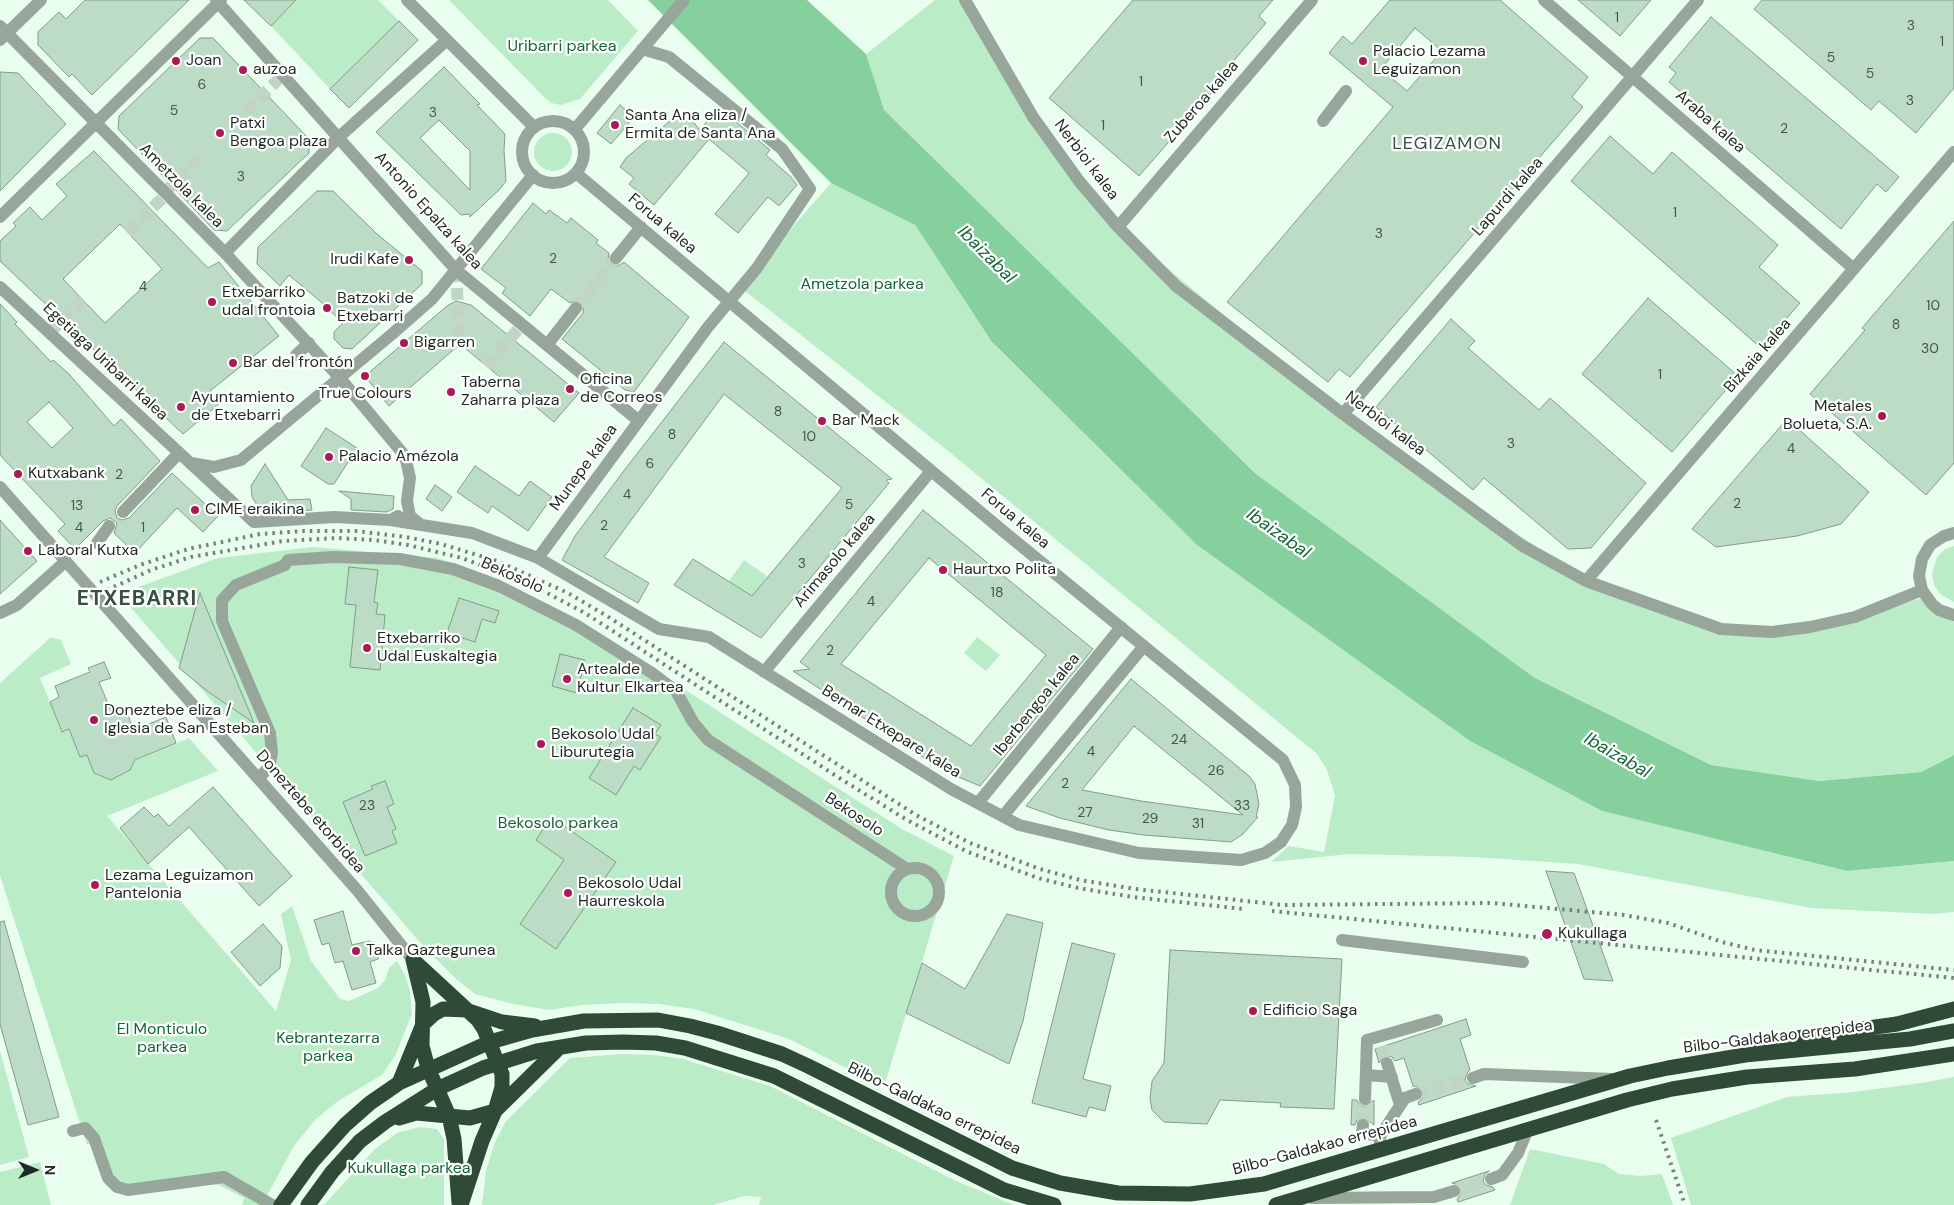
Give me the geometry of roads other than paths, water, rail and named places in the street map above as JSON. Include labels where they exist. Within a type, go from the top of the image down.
[{"type":"highway","points":[[413,960],[484,1029],[502,1074],[502,1087],[495,1111],[482,1141],[460,1205]]},
{"type":"highway","points":[[413,960],[423,1002],[422,1046],[428,1068],[449,1116],[454,1139],[460,1205]]},
{"type":"highway","points":[[1745,1055],[1782,1040],[1897,1024],[1954,1009]]},
{"type":"highway","points":[[399,1083],[423,1024],[434,1014],[443,1010],[466,1010],[502,1022],[549,1027]]},
{"type":"highway","name":"Bilbo-Galdakao errepidea","points":[[281,1205],[316,1157],[345,1125],[399,1083],[428,1068],[490,1042],[549,1027],[584,1021],[658,1020],[717,1033],[782,1054],[1012,1168],[1060,1183],[1118,1193],[1190,1194],[1264,1184],[1380,1144],[1620,1079],[1668,1068],[1745,1055],[1853,1046],[1954,1031]]},
{"type":"highway","points":[[308,1205],[335,1168],[360,1141],[437,1089],[497,1062],[537,1051],[586,1044],[656,1043],[685,1048],[742,1064],[798,1087],[1004,1190],[1054,1205]]},
{"type":"highway","points":[[386,1122],[416,1113],[470,1118],[495,1111],[559,1048]]},
{"type":"highway","points":[[1276,1205],[1635,1097],[1709,1082],[1855,1069],[1954,1054]]},
{"type":"street","points":[[2,33],[41,0]]},
{"type":"street","points":[[407,0],[534,127]]},
{"type":"street","points":[[575,129],[684,0]]},
{"type":"street","name":"Nerbioi kalea","points":[[965,0],[1033,117],[1079,181],[1118,227],[1176,286],[1343,414],[1520,545],[1586,581],[1721,628],[1772,632],[1855,617],[1922,590]]},
{"type":"street","name":"Zuberoa kalea","points":[[1118,227],[1312,0]]},
{"type":"street","name":"Araba kalea","points":[[1544,0],[1854,269]]},
{"type":"street","name":"Lapurdi kalea","points":[[1343,414],[1698,0]]},
{"type":"street","points":[[0,218],[97,124],[218,1]]},
{"type":"street","name":"Antonio Epalza kalea","points":[[218,1],[456,270],[639,421]]},
{"type":"street","name":"Ametzola kalea","points":[[2,33],[97,124],[225,253],[338,375],[406,456],[410,478],[407,501]]},
{"type":"street","points":[[225,253],[339,137],[447,40]]},
{"type":"street","points":[[642,49],[669,57],[782,149],[810,189],[757,268],[728,301]]},
{"type":"street","points":[[1323,120],[1346,91]]},
{"type":"street","points":[[555,120],[566,123],[575,129],[584,146],[584,156],[576,173],[560,182],[550,183],[533,175],[526,166],[522,156],[523,145],[527,135],[534,127],[544,122],[555,120]]},
{"type":"street","name":"Bizkaia kalea","points":[[1586,581],[1954,152]]},
{"type":"street","name":"Forua kalea","points":[[576,173],[931,471],[1283,760]]},
{"type":"street","points":[[190,463],[214,467],[241,460],[338,375],[432,299],[533,175]]},
{"type":"street","points":[[616,258],[640,227]]},
{"type":"street","name":"Egetiaga Uribarri kalea","points":[[0,287],[254,522]]},
{"type":"street","name":"Munepe kalea","points":[[538,558],[728,301]]},
{"type":"street","points":[[547,345],[576,308]]},
{"type":"street","points":[[296,355],[309,343]]},
{"type":"street","points":[[96,543],[116,519],[179,453]]},
{"type":"street","name":"Arimasolo kalea","points":[[764,672],[931,471]]},
{"type":"street","name":"Doneztebe etorbidea","points":[[0,487],[357,890],[413,960]]},
{"type":"street","points":[[390,520],[397,517],[407,501]]},
{"type":"street","points":[[407,501],[410,516],[423,526]]},
{"type":"street","name":"Bernar Etxepare kalea","points":[[254,522],[334,517],[390,520],[472,533],[538,558],[659,629],[708,637],[952,789],[1019,825],[1139,853],[1241,860],[1265,853],[1281,842],[1292,825],[1296,807],[1295,785],[1283,760]]},
{"type":"street","points":[[1954,533],[1937,540],[1925,552],[1920,567],[1922,590],[1939,610],[1954,615]]},
{"type":"street","name":"Bekosolo","points":[[259,778],[269,767],[272,753],[270,733],[222,621],[222,600],[236,585],[285,565],[288,560],[333,556],[400,559],[453,569],[500,586],[576,625],[652,673],[676,691],[693,722],[708,740],[907,869]]},
{"type":"street","points":[[0,612],[17,605],[66,562]]},
{"type":"street","name":"Iberbengoa kalea","points":[[978,803],[1121,627]]},
{"type":"street","points":[[1003,816],[1144,646]]},
{"type":"street","points":[[1342,940],[1523,962]]},
{"type":"street","points":[[1364,1099],[1367,1040],[1381,1041],[1437,1020]]},
{"type":"street","points":[[1387,1063],[1400,1105]]},
{"type":"street","points":[[1473,1078],[1484,1074],[1620,1079]]},
{"type":"street","points":[[1366,1075],[1392,1077]]},
{"type":"street","points":[[1363,1125],[1362,1133],[1380,1144],[1405,1098],[1416,1094]]},
{"type":"street","points":[[73,1131],[85,1128],[94,1138],[108,1178],[117,1187],[128,1190],[224,1177],[272,1205]]},
{"type":"street","points":[[1491,1179],[1502,1176],[1518,1153],[1528,1130]]},
{"type":"street","points":[[1299,1198],[1434,1197],[1454,1191]]},
{"type":"water","name":"Ibaizabal","points":[[648,0],[807,0],[866,54],[884,110],[1256,474],[1535,678],[1711,765],[1819,781],[1921,772],[1954,755],[1954,861],[1847,871],[1602,811],[1470,741],[1197,545],[992,342],[915,225],[831,183]]},
{"type":"tunnel","points":[[246,111],[283,75]]},
{"type":"tunnel","points":[[165,192],[199,159]]},
{"type":"tunnel","points":[[127,232],[167,194]]},
{"type":"tunnel","points":[[576,308],[616,258]]},
{"type":"tunnel","points":[[456,270],[460,344]]},
{"type":"tunnel","points":[[49,333],[83,300]]},
{"type":"tunnel","points":[[486,366],[522,325]]},
{"type":"tunnel","points":[[1382,1046],[1387,1063]]},
{"type":"tunnel","points":[[1416,1094],[1473,1078]]},
{"type":"tunnel","points":[[1363,1125],[1365,1099]]},
{"type":"tunnel","points":[[1454,1191],[1491,1179]]},
{"type":"railway","points":[[100,582],[140,565],[188,549],[260,534],[303,531],[356,531],[406,537],[441,544],[497,561],[568,593],[607,616],[916,815],[970,843],[1040,869],[1080,880],[1135,889],[1283,905],[1492,903],[1624,915],[1668,923],[1722,942],[1755,950],[1954,970]]},
{"type":"railway","points":[[107,590],[151,570],[191,557],[283,541],[337,538],[374,540],[408,545],[462,558],[532,585],[585,613],[844,781],[907,820],[968,852],[1038,878],[1078,888],[1133,897],[1244,909]]},
{"type":"railway","points":[[1272,911],[1954,978]]},
{"type":"railway","points":[[1656,1120],[1685,1205]]},
{"type":"place","name":"Joan","points":[[176,61]]},
{"type":"place","name":"Palacio Lezama Leguizamon","points":[[1363,61]]},
{"type":"place","name":"auzoa","points":[[243,70]]},
{"type":"place","name":"Santa Ana eliza / Ermita de Santa Ana","points":[[615,125]]},
{"type":"place","name":"Patxi Bengoa plaza","points":[[220,133]]},
{"type":"place","name":"Irudi Kafe","points":[[409,260]]},
{"type":"place","name":"Etxebarriko udal frontoia","points":[[212,302]]},
{"type":"place","name":"Batzoki de Etxebarri","points":[[327,308]]},
{"type":"place","name":"Bigarren","points":[[404,343]]},
{"type":"place","name":"Bar del frontón","points":[[233,363]]},
{"type":"place","name":"True Colours","points":[[365,376]]},
{"type":"place","name":"Oficina de Correos","points":[[570,389]]},
{"type":"place","name":"Taberna Zaharra plaza","points":[[451,392]]},
{"type":"place","name":"Ayuntamiento de Etxebarri","points":[[181,407]]},
{"type":"place","name":"Metales Bolueta, S.A.","points":[[1882,416]]},
{"type":"place","name":"Bar Mack","points":[[822,421]]},
{"type":"place","name":"Palacio Amézola","points":[[329,457]]},
{"type":"place","name":"Kutxabank","points":[[18,474]]},
{"type":"place","name":"CIME eraikina","points":[[195,510]]},
{"type":"place","name":"Laboral Kutxa","points":[[28,551]]},
{"type":"place","name":"Haurtxo Polita","points":[[943,570]]},
{"type":"place","name":"Etxebarriko Udal Euskaltegia","points":[[367,648]]},
{"type":"place","name":"Artealde Kultur Elkartea","points":[[567,679]]},
{"type":"place","name":"Doneztebe eliza / Iglesia de San Esteban","points":[[94,720]]},
{"type":"place","name":"Bekosolo Udal Liburutegia","points":[[541,744]]},
{"type":"place","name":"Lezama Leguizamon Pantelonia","points":[[95,885]]},
{"type":"place","name":"Bekosolo Udal Haurreskola","points":[[568,893]]},
{"type":"place","name":"Kukullaga","points":[[1547,934]]},
{"type":"place","name":"Talka Gaztegunea","points":[[356,951]]},
{"type":"place","name":"Edificio Saga","points":[[1253,1011]]},
{"type":"district","name":"LEGIZAMON","points":[[1447,144]]},
{"type":"district","name":"ETXEBARRI","points":[[137,599]]},
{"type":"park label","name":"Uribarri parkea","points":[[562,47]]},
{"type":"park label","name":"Ametzola parkea","points":[[862,285]]},
{"type":"park label","name":"Bekosolo parkea","points":[[558,824]]},
{"type":"park label","name":"El Monticulo parkea","points":[[162,1039]]},
{"type":"park label","name":"Kebrantezarra parkea","points":[[328,1048]]},
{"type":"park label","name":"Kukullaga parkea","points":[[409,1169]]}]
